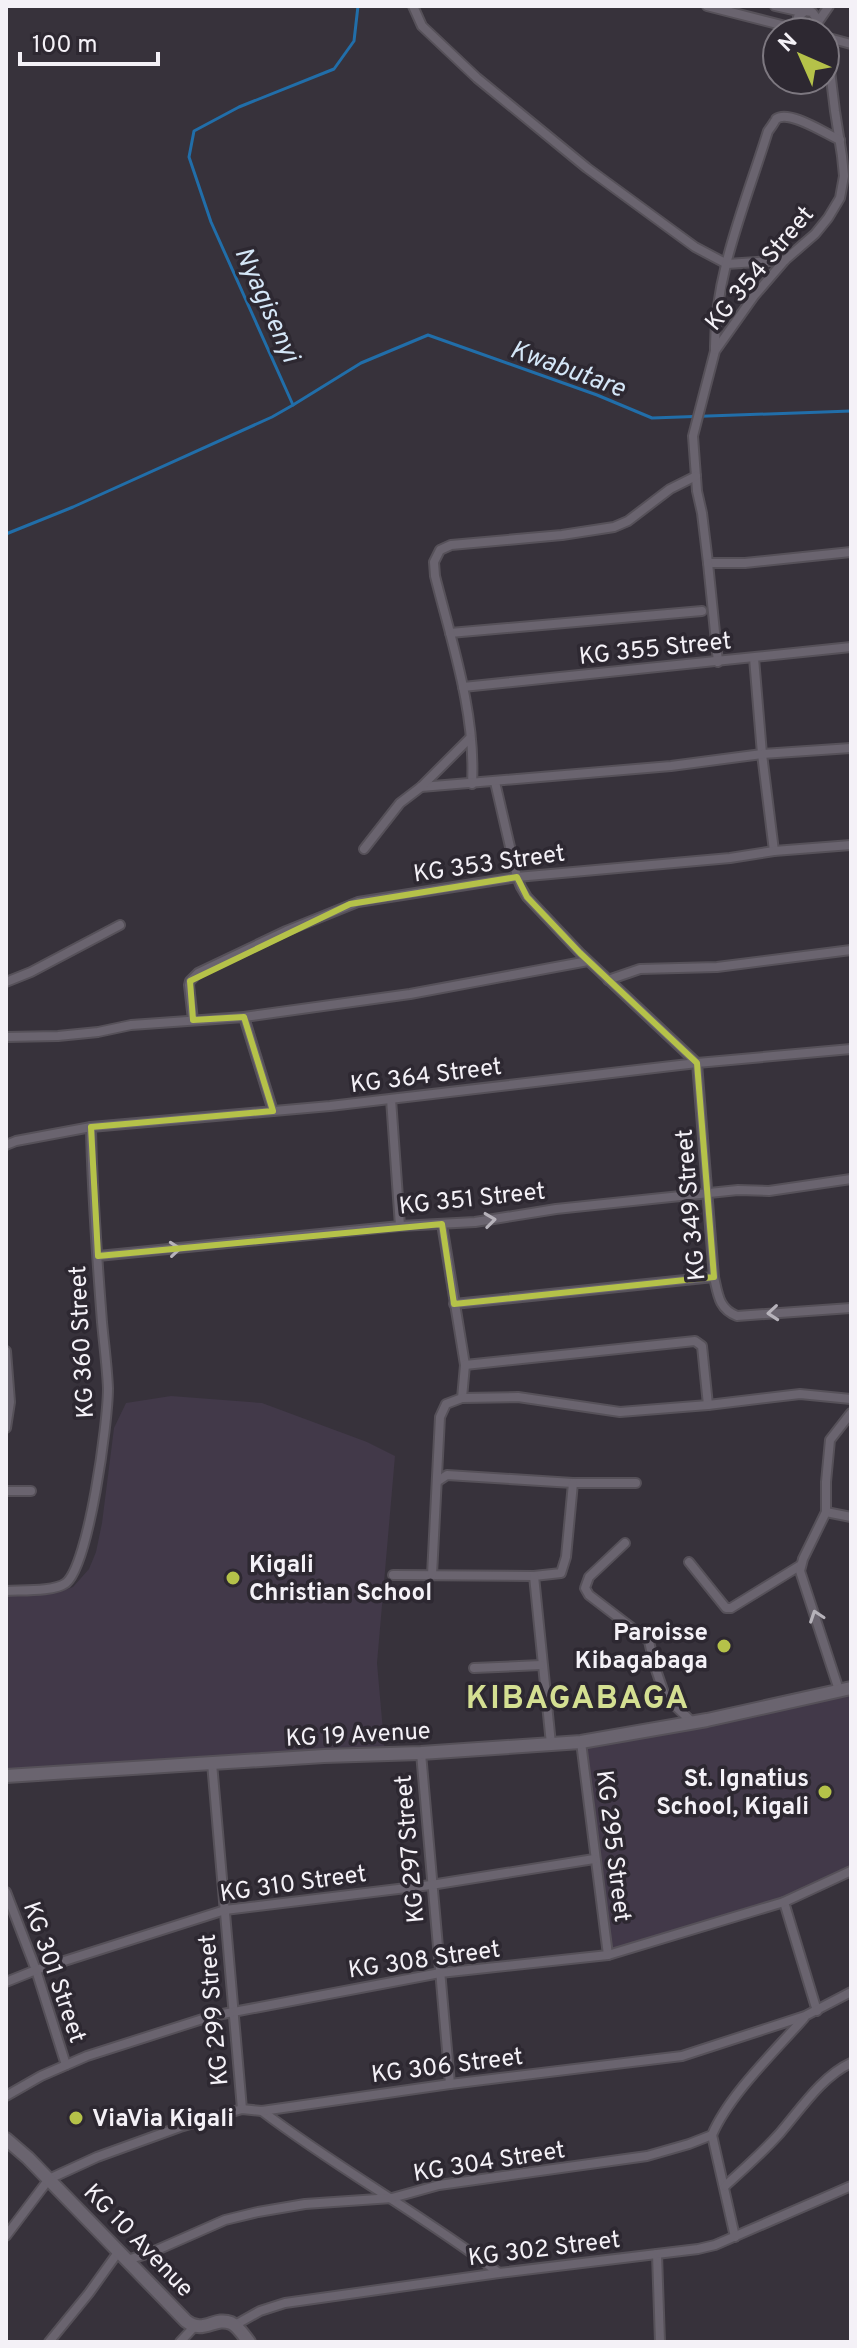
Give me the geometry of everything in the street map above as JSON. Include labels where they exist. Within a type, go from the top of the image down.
[{"type":"main road","name":"KG 19 Avenue","points":[[6,1776],[581,1742],[845,1689]]},
{"type":"main road","name":"KG 10 Avenue","points":[[6,2139],[194,2327],[221,2321],[235,2325]]},
{"type":"main road","points":[[235,2325],[249,2342]]},
{"type":"street","points":[[413,6],[422,26],[477,78],[587,168],[695,247],[727,264],[785,260]]},
{"type":"street","points":[[707,6],[761,20]]},
{"type":"street","points":[[775,6],[805,10]]},
{"type":"street","name":"KG 354 Street","points":[[718,662],[693,436],[715,351],[785,260],[815,234],[840,198],[847,159],[840,140],[834,96]]},
{"type":"street","points":[[715,351],[715,321],[727,264],[768,131],[776,120],[785,116],[840,140]]},
{"type":"street","points":[[472,784],[463,687],[435,576],[434,562],[440,550],[451,545],[614,527],[628,521],[670,489],[696,476]]},
{"type":"street","points":[[708,563],[745,563],[851,552]]},
{"type":"street","points":[[450,633],[702,611]]},
{"type":"street","name":"KG 355 Street","points":[[463,687],[851,647]]},
{"type":"street","points":[[754,658],[774,851]]},
{"type":"street","points":[[364,849],[400,803],[421,787],[470,738]]},
{"type":"street","points":[[421,787],[851,748]]},
{"type":"street","points":[[495,782],[517,877],[527,897],[588,961],[697,1063]]},
{"type":"street","name":"KG 353 Street","points":[[193,1020],[189,985],[194,977],[286,931],[358,902],[517,877],[851,845]]},
{"type":"street","points":[[6,982],[120,925]]},
{"type":"street","points":[[608,980],[640,969],[730,966],[851,950]]},
{"type":"street","points":[[6,1037],[58,1036],[131,1025],[244,1017],[410,994],[588,961]]},
{"type":"street","points":[[244,1017],[273,1111]]},
{"type":"street","name":"KG 364 Street","points":[[6,1145],[91,1127],[391,1099],[697,1063],[851,1049]]},
{"type":"street","name":"KG 349 Street","points":[[697,1063],[714,1277],[721,1304],[737,1316],[851,1308]]},
{"type":"street","points":[[391,1099],[400,1226]]},
{"type":"street","name":"KG 360 Street","points":[[6,1591],[58,1587],[66,1582],[75,1571],[89,1530],[108,1390],[92,1189],[91,1127]]},
{"type":"street","name":"KG 351 Street","points":[[98,1256],[512,1217],[556,1209],[749,1189],[769,1191],[851,1179]]},
{"type":"street","points":[[442,1224],[465,1365],[462,1398]]},
{"type":"street","points":[[454,1304],[714,1277]]},
{"type":"street","points":[[465,1365],[695,1341],[702,1346],[708,1405]]},
{"type":"street","points":[[6,1351],[10,1402],[6,1428]]},
{"type":"street","points":[[432,1575],[440,1417],[446,1404],[462,1398],[518,1397],[620,1412],[800,1394],[851,1399]]},
{"type":"street","points":[[845,1689],[800,1571],[826,1512],[830,1440],[851,1413]]},
{"type":"street","points":[[438,1481],[447,1475],[573,1483],[636,1483]]},
{"type":"street","points":[[393,1575],[557,1575],[565,1567],[573,1483]]},
{"type":"street","points":[[6,1491],[31,1491]]},
{"type":"street","points":[[826,1512],[851,1517]]},
{"type":"street","points":[[625,1543],[589,1577],[585,1588],[589,1595],[649,1641],[665,1696],[692,1722]]},
{"type":"street","points":[[689,1562],[726,1608],[731,1608],[801,1565]]},
{"type":"street","points":[[534,1576],[551,1744]]},
{"type":"street","points":[[474,1668],[541,1665]]},
{"type":"street","name":"KG 295 Street","points":[[581,1742],[608,1955]]},
{"type":"street","name":"KG 297 Street","points":[[421,1753],[450,2084]]},
{"type":"street","name":"KG 299 Street","points":[[212,1763],[242,2109]]},
{"type":"street","name":"KG 310 Street","points":[[6,1982],[225,1910],[431,1885],[594,1859]]},
{"type":"street","name":"KG 308 Street","points":[[6,2096],[87,2056],[212,2016],[440,1973],[608,1955],[784,1902],[851,1871]]},
{"type":"street","name":"KG 301 Street","points":[[6,1892],[36,1970],[66,2065]]},
{"type":"street","points":[[784,1902],[817,2011]]},
{"type":"street","name":"KG 306 Street","points":[[49,2179],[97,2157],[242,2109],[262,2111],[682,2056],[805,2016],[851,1992]]},
{"type":"street","points":[[735,2237],[712,2135],[724,2112],[805,2016]]},
{"type":"street","points":[[725,2186],[768,2146],[827,2080],[851,2063]]},
{"type":"street","points":[[262,2111],[499,2273]]},
{"type":"street","name":"KG 304 Street","points":[[123,2256],[150,2253],[225,2220],[258,2212],[305,2204],[392,2198],[439,2185],[647,2156],[712,2135]]},
{"type":"street","points":[[6,2236],[49,2179]]},
{"type":"street","name":"KG 302 Street","points":[[235,2325],[260,2311],[285,2303],[715,2245],[851,2186]]},
{"type":"street","points":[[657,2254],[660,2342]]},
{"type":"street","points":[[49,2342],[123,2256]]},
{"type":"street","points":[[180,2342],[194,2327]]},
{"type":"highlighted area","points":[[517,877],[527,897],[580,953],[697,1063],[714,1277],[454,1304],[442,1224],[98,1256],[91,1127],[273,1111],[244,1017],[193,1020],[190,981],[350,904]]},
{"type":"shaded area","name":"Kigali Christian School","points":[[171,1396],[262,1403],[367,1442],[395,1456],[377,1663],[385,1754],[6,1774],[6,1593],[59,1592],[73,1587],[89,1569],[102,1523],[114,1428],[126,1403]]},
{"type":"shaded area","points":[[851,1688],[851,1873],[784,1902],[608,1955],[581,1742]]},
{"type":"waterway","name":"Nyagisenyi","points":[[6,534],[73,507],[293,405],[211,222],[189,157],[194,131],[239,107],[334,69],[354,41],[358,6]]},
{"type":"waterway","name":"Kwabutare","points":[[293,405],[361,363],[428,335],[597,395],[652,418],[851,411]]},
{"type":"place","name":"Kigali Christian School","points":[[233,1578]]},
{"type":"place","name":"Paroisse Kibagabaga","points":[[724,1646]]},
{"type":"place","name":"St. Ignatius School, Kigali","points":[[825,1792]]},
{"type":"place","name":"ViaVia Kigali","points":[[76,2118]]},
{"type":"district","name":"KIBAGABAGA","points":[[578,1697]]}]
